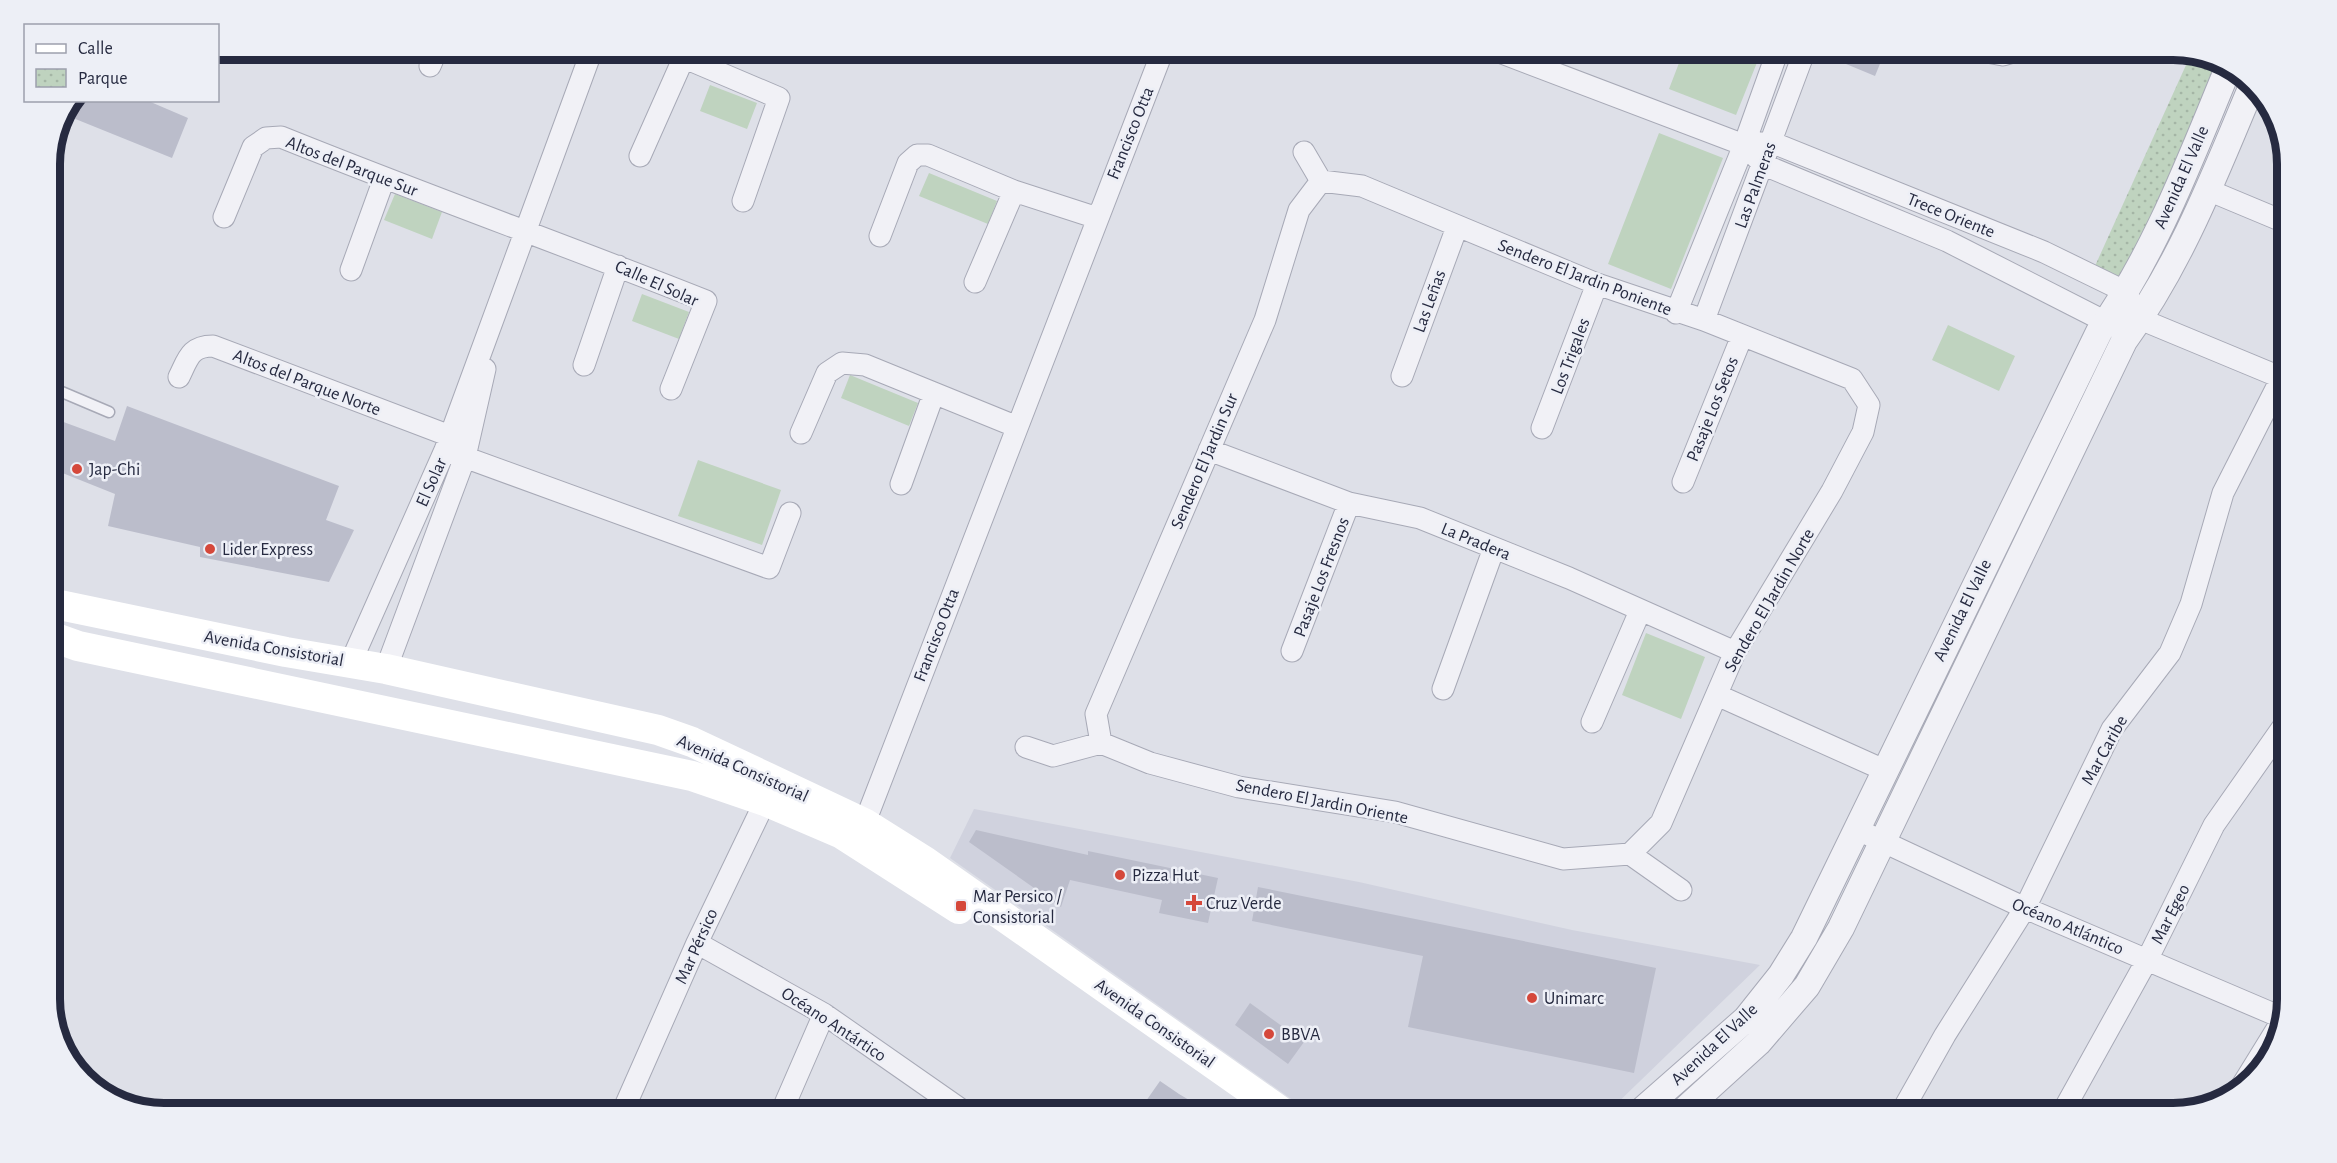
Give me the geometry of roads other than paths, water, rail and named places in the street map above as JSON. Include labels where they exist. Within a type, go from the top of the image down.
[{"type":"main road","name":"Avenida Consistorial","points":[[60,605],[274,650],[386,669],[658,730],[692,742],[770,791],[926,862],[1269,1103]]},
{"type":"main road","name":"Avenida Consistorial","points":[[60,640],[78,646],[658,767],[729,787],[770,791]]},
{"type":"main road","points":[[436,719],[448,717],[458,705],[457,690],[453,684]]},
{"type":"main road","name":"Avenida Consistorial","points":[[860,833],[1006,941],[1234,1103]]},
{"type":"street","name":"El Solar","points":[[351,662],[447,443],[588,60]]},
{"type":"street","points":[[640,156],[673,60]]},
{"type":"street","points":[[691,60],[779,98],[743,201]]},
{"type":"street","name":"Francisco Otta","points":[[860,833],[1015,426],[1159,60]]},
{"type":"street","name":"Trece Oriente","points":[[1520,60],[1744,145],[1764,165],[1947,241],[2106,322]]},
{"type":"street","name":"Las Palmeras","points":[[1676,313],[1744,145],[1774,60]]},
{"type":"street","name":"Las Palmeras","points":[[1704,320],[1764,165],[1801,60]]},
{"type":"street","name":"Avenida El Valle","points":[[1650,1103],[1746,1019],[1781,975],[1804,938],[1884,770],[2106,322],[2126,292],[2176,191],[2225,75]]},
{"type":"street","name":"Avenida El Valle","points":[[1692,1103],[1758,1043],[1807,986],[1827,950],[2124,341],[2161,288],[2208,190],[2249,94]]},
{"type":"street","name":"Altos del Parque Sur","points":[[224,217],[253,147],[266,138],[281,138],[523,232]]},
{"type":"street","name":"Trece Oriente","points":[[1744,145],[1771,142],[2044,252],[2126,292]]},
{"type":"street","points":[[1304,152],[1321,181]]},
{"type":"street","points":[[880,236],[908,163],[917,155],[928,155],[1014,191],[1097,216]]},
{"type":"street","points":[[351,270],[384,179]]},
{"type":"street","name":"Sendero El Jardin Poniente","points":[[1321,181],[1362,186],[1597,284],[1676,313],[1704,320],[1852,379],[1869,405]]},
{"type":"street","name":"Sendero El Jardin Sur","points":[[1101,743],[1096,714],[1265,320],[1299,210],[1321,181]]},
{"type":"street","points":[[2208,190],[2277,220]]},
{"type":"street","points":[[975,282],[1014,191]]},
{"type":"street","name":"Las Leñas","points":[[1402,376],[1456,227]]},
{"type":"street","name":"Calle El Solar","points":[[523,232],[706,301],[671,389]]},
{"type":"street","points":[[584,365],[618,266]]},
{"type":"street","name":"Los Trigales","points":[[1542,428],[1597,284]]},
{"type":"street","points":[[2126,292],[2140,319]]},
{"type":"street","name":"El Solar","points":[[386,669],[465,457],[499,297]]},
{"type":"street","points":[[2106,322],[2140,319],[2277,376]]},
{"type":"street","name":"Pasaje Los Setos","points":[[1683,482],[1742,336]]},
{"type":"street","name":"Altos del Parque Norte","points":[[179,377],[192,351],[200,346],[213,346],[447,443]]},
{"type":"street","points":[[801,433],[827,373],[842,363],[865,365],[1015,426]]},
{"type":"street","points":[[901,484],[934,393]]},
{"type":"street","name":"Mar Caribe","points":[[1907,1103],[1945,1035],[2025,908],[2112,729],[2170,653],[2191,604],[2223,493],[2277,394]]},
{"type":"street","name":"Sendero El Jardin Norte","points":[[1630,854],[1661,822],[1735,652],[1832,491],[1863,432],[1869,405]]},
{"type":"street","points":[[447,443],[465,457],[769,568],[790,513]]},
{"type":"street","name":"La Pradera","points":[[1209,450],[1349,503],[1420,518],[1569,578],[1735,652]]},
{"type":"street","name":"Pasaje Los Fresnos","points":[[1292,651],[1349,503]]},
{"type":"street","points":[[1443,689],[1494,548]]},
{"type":"street","points":[[1592,722],[1640,611]]},
{"type":"street","points":[[1717,695],[1884,770]]},
{"type":"street","name":"Mar Egeo","points":[[2068,1103],[2147,960],[2214,825],[2277,735]]},
{"type":"street","points":[[1026,747],[1053,756],[1101,743]]},
{"type":"street","name":"Sendero El Jardin Oriente","points":[[1101,743],[1150,763],[1239,787],[1395,812],[1563,859],[1630,854]]},
{"type":"street","name":"Mar Pérsico","points":[[626,1103],[697,943],[770,791]]},
{"type":"street","name":"Océano Atlántico","points":[[1856,829],[1881,843],[2025,908],[2275,1016]]},
{"type":"street","points":[[1630,854],[1681,890]]},
{"type":"street","points":[[1804,938],[1827,950]]},
{"type":"street","name":"Océano Antártico","points":[[697,943],[824,1014],[935,1103]]},
{"type":"street","points":[[785,1103],[824,1014]]},
{"type":"lane","points":[[60,391],[110,411]]},
{"type":"place","name":"Jap-Chi","points":[[77,469]]},
{"type":"place","name":"Lider Express","points":[[210,549]]},
{"type":"place","name":"Pizza Hut","points":[[1120,875]]},
{"type":"place","name":"Cruz Verde","points":[[1194,903]]},
{"type":"place","name":"Mar Persico / Consistorial","points":[[961,906]]},
{"type":"place","name":"Unimarc","points":[[1532,998]]},
{"type":"place","name":"BBVA","points":[[1269,1034]]}]
